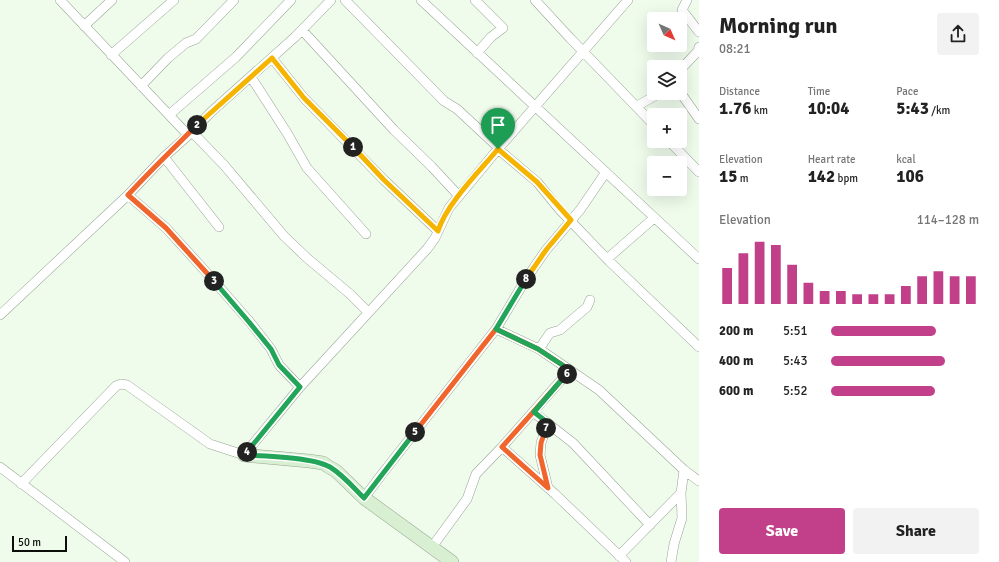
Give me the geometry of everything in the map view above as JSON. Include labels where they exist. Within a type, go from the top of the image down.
[{"type":"street","points":[[60,0],[169,115],[224,165],[284,236],[307,258],[350,294],[368,312]]},
{"type":"street","points":[[84,26],[112,0]]},
{"type":"street","points":[[111,55],[174,0]]},
{"type":"street","points":[[141,86],[168,58],[186,43],[196,39],[234,0]]},
{"type":"street","points":[[169,115],[236,57],[291,0]]},
{"type":"street","points":[[0,315],[128,195],[164,157],[302,30],[331,0]]},
{"type":"street","points":[[345,0],[444,101],[457,109],[498,149],[537,182],[607,259],[699,347]]},
{"type":"street","points":[[421,0],[654,218],[699,258]]},
{"type":"street","points":[[475,0],[503,28],[477,53]]},
{"type":"street","points":[[535,0],[647,117]]},
{"type":"street","points":[[244,455],[300,387],[427,250],[438,231],[446,212],[498,149],[628,0]]},
{"type":"street","points":[[687,0],[682,10],[699,32]]},
{"type":"street","points":[[302,30],[394,130],[459,196]]},
{"type":"street","points":[[687,63],[698,51],[699,47]]},
{"type":"street","points":[[272,58],[304,98],[384,180],[438,231]]},
{"type":"street","points":[[251,77],[287,133],[301,159],[366,234]]},
{"type":"street","points":[[637,106],[648,100]]},
{"type":"street","points":[[686,100],[699,119]]},
{"type":"street","points":[[677,148],[699,172]]},
{"type":"street","points":[[164,157],[218,227]]},
{"type":"street","points":[[364,498],[496,329],[534,267],[606,172]]},
{"type":"street","points":[[128,195],[166,228],[207,273],[267,344],[279,365],[300,387]]},
{"type":"street","points":[[607,259],[654,218]]},
{"type":"street","points":[[538,349],[550,333],[560,330],[587,307],[590,300]]},
{"type":"street","points":[[496,329],[538,349],[600,390],[684,470],[698,478]]},
{"type":"street","points":[[432,546],[467,499],[476,474],[534,412],[570,370]]},
{"type":"street","points":[[21,484],[116,386],[121,384],[127,385],[210,444],[244,455],[289,458],[322,463],[336,471],[364,498],[452,562]]},
{"type":"street","points":[[534,412],[573,444],[650,525]]},
{"type":"street","points":[[548,423],[541,443],[540,455],[548,488]]},
{"type":"street","points":[[502,447],[548,488],[622,559],[650,525],[681,494]]},
{"type":"street","points":[[0,467],[125,562]]},
{"type":"street","points":[[671,562],[674,544],[682,518],[681,494],[684,470]]},
{"type":"route","points":[[498,149],[449,208],[440,224],[438,231],[384,180],[304,98],[272,58],[234,91],[192,132],[188,134],[128,195],[166,228],[207,273],[271,349],[279,365],[300,387],[244,455],[289,458],[322,463],[336,471],[364,498],[433,409],[476,357],[496,329],[538,349],[570,370],[502,447],[548,488],[540,455],[541,443],[548,423],[534,412],[570,370],[538,349],[523,342],[496,329],[526,279],[546,250],[571,220],[560,210],[537,182],[498,149]]}]
